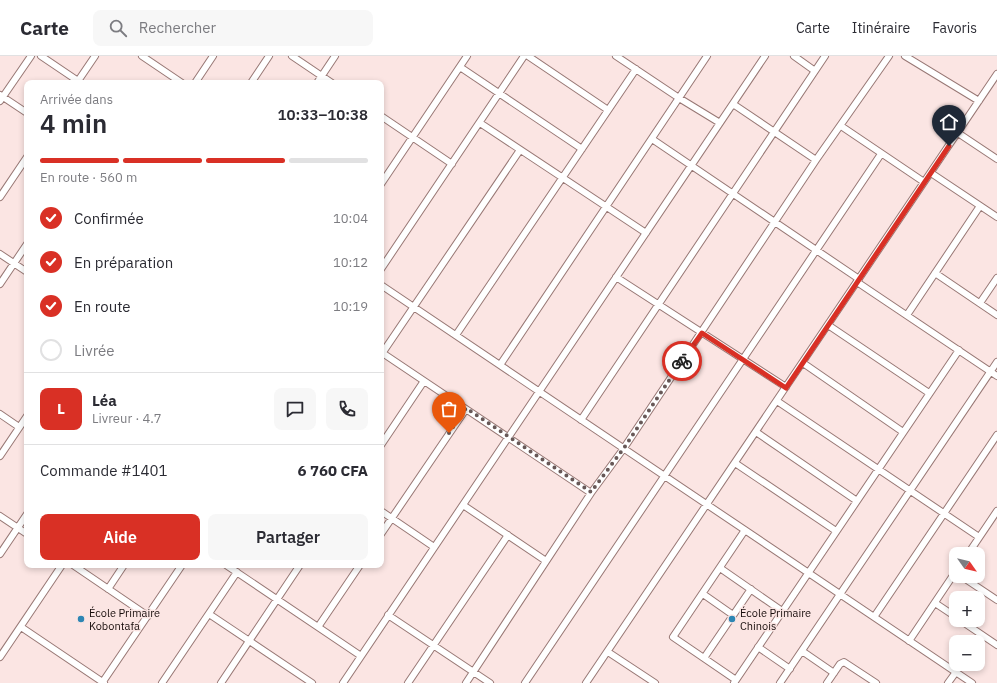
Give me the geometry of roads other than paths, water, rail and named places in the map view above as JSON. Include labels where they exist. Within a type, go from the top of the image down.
[{"type":"street","points":[[24,111],[1,98],[30,56]]},
{"type":"street","points":[[41,56],[77,80]]},
{"type":"street","points":[[81,80],[95,56]]},
{"type":"street","points":[[142,56],[177,80]]},
{"type":"street","points":[[150,62],[154,56]]},
{"type":"street","points":[[197,80],[213,56]]},
{"type":"street","points":[[253,80],[269,56]]},
{"type":"street","points":[[292,56],[328,80]]},
{"type":"street","points":[[319,80],[335,56]]},
{"type":"street","points":[[384,179],[467,56]]},
{"type":"street","points":[[384,265],[524,56]]},
{"type":"street","points":[[528,56],[608,110]]},
{"type":"street","points":[[616,56],[720,123]]},
{"type":"street","points":[[342,683],[765,56]]},
{"type":"street","points":[[794,56],[815,71]]},
{"type":"street","points":[[581,420],[825,56]]},
{"type":"street","points":[[466,683],[591,492],[624,448],[816,160],[889,56]]},
{"type":"street","points":[[905,56],[979,101]]},
{"type":"street","points":[[500,365],[652,139],[705,57]]},
{"type":"street","points":[[460,67],[582,149]]},
{"type":"street","points":[[456,336],[636,69]]},
{"type":"street","points":[[586,683],[997,74]]},
{"type":"street","points":[[732,104],[816,160]]},
{"type":"street","points":[[384,118],[452,164]]},
{"type":"street","points":[[480,123],[646,233]]},
{"type":"street","points":[[840,126],[924,182]]},
{"type":"street","points":[[958,133],[997,159]]},
{"type":"street","points":[[652,139],[816,250],[907,315],[997,376]]},
{"type":"street","points":[[384,350],[520,150]]},
{"type":"street","points":[[525,683],[881,154]]},
{"type":"street","points":[[0,197],[24,161]]},
{"type":"street","points":[[931,173],[997,218]]},
{"type":"street","points":[[907,315],[980,206]]},
{"type":"street","points":[[0,284],[24,248]]},
{"type":"street","points":[[0,254],[24,270]]},
{"type":"street","points":[[935,273],[997,315]]},
{"type":"street","points":[[616,277],[786,388]]},
{"type":"street","points":[[980,303],[997,278]]},
{"type":"street","points":[[384,287],[972,683]]},
{"type":"street","points":[[828,324],[929,393]]},
{"type":"street","points":[[745,530],[673,637],[704,658],[735,682],[959,350]]},
{"type":"street","points":[[384,354],[591,492]]},
{"type":"street","points":[[780,683],[997,362]]},
{"type":"street","points":[[803,363],[903,432]]},
{"type":"street","points":[[384,441],[424,381]]},
{"type":"street","points":[[777,401],[979,537]]},
{"type":"street","points":[[384,530],[466,408]]},
{"type":"street","points":[[0,414],[19,427]]},
{"type":"street","points":[[0,456],[24,420]]},
{"type":"street","points":[[756,432],[857,501]]},
{"type":"street","points":[[874,617],[997,435]]},
{"type":"street","points":[[735,463],[836,531]]},
{"type":"street","points":[[463,505],[546,561]]},
{"type":"street","points":[[973,547],[997,511]]},
{"type":"street","points":[[384,513],[434,547]]},
{"type":"street","points":[[0,516],[24,532]]},
{"type":"street","points":[[0,554],[24,519]]},
{"type":"street","points":[[408,683],[508,535]]},
{"type":"street","points":[[0,657],[60,568]]},
{"type":"street","points":[[77,568],[148,616]]},
{"type":"street","points":[[108,589],[122,568]]},
{"type":"street","points":[[21,627],[103,683],[180,568]]},
{"type":"street","points":[[231,568],[361,656]]},
{"type":"street","points":[[221,683],[298,568]]},
{"type":"street","points":[[318,627],[358,568]]},
{"type":"street","points":[[720,568],[782,611]]},
{"type":"street","points":[[162,683],[237,572]]},
{"type":"street","points":[[909,641],[950,583]]},
{"type":"street","points":[[972,583],[997,600]]},
{"type":"street","points":[[704,658],[751,589]]},
{"type":"street","points":[[703,594],[733,615]]},
{"type":"street","points":[[935,603],[949,612]]},
{"type":"street","points":[[209,614],[312,683]]},
{"type":"street","points":[[388,615],[490,683]]},
{"type":"street","points":[[970,627],[997,645]]},
{"type":"street","points":[[758,647],[790,669]]},
{"type":"street","points":[[802,651],[834,672]]},
{"type":"street","points":[[608,652],[655,683]]},
{"type":"street","points":[[827,683],[840,664],[844,662],[876,683]]},
{"type":"street","points":[[948,683],[956,672]]},
{"type":"street","points":[[643,683],[646,677]]},
{"type":"place","name":"École Primaire Kobontafa","points":[[81,619]]},
{"type":"place","name":"École Primaire Chinois","points":[[732,619]]}]
